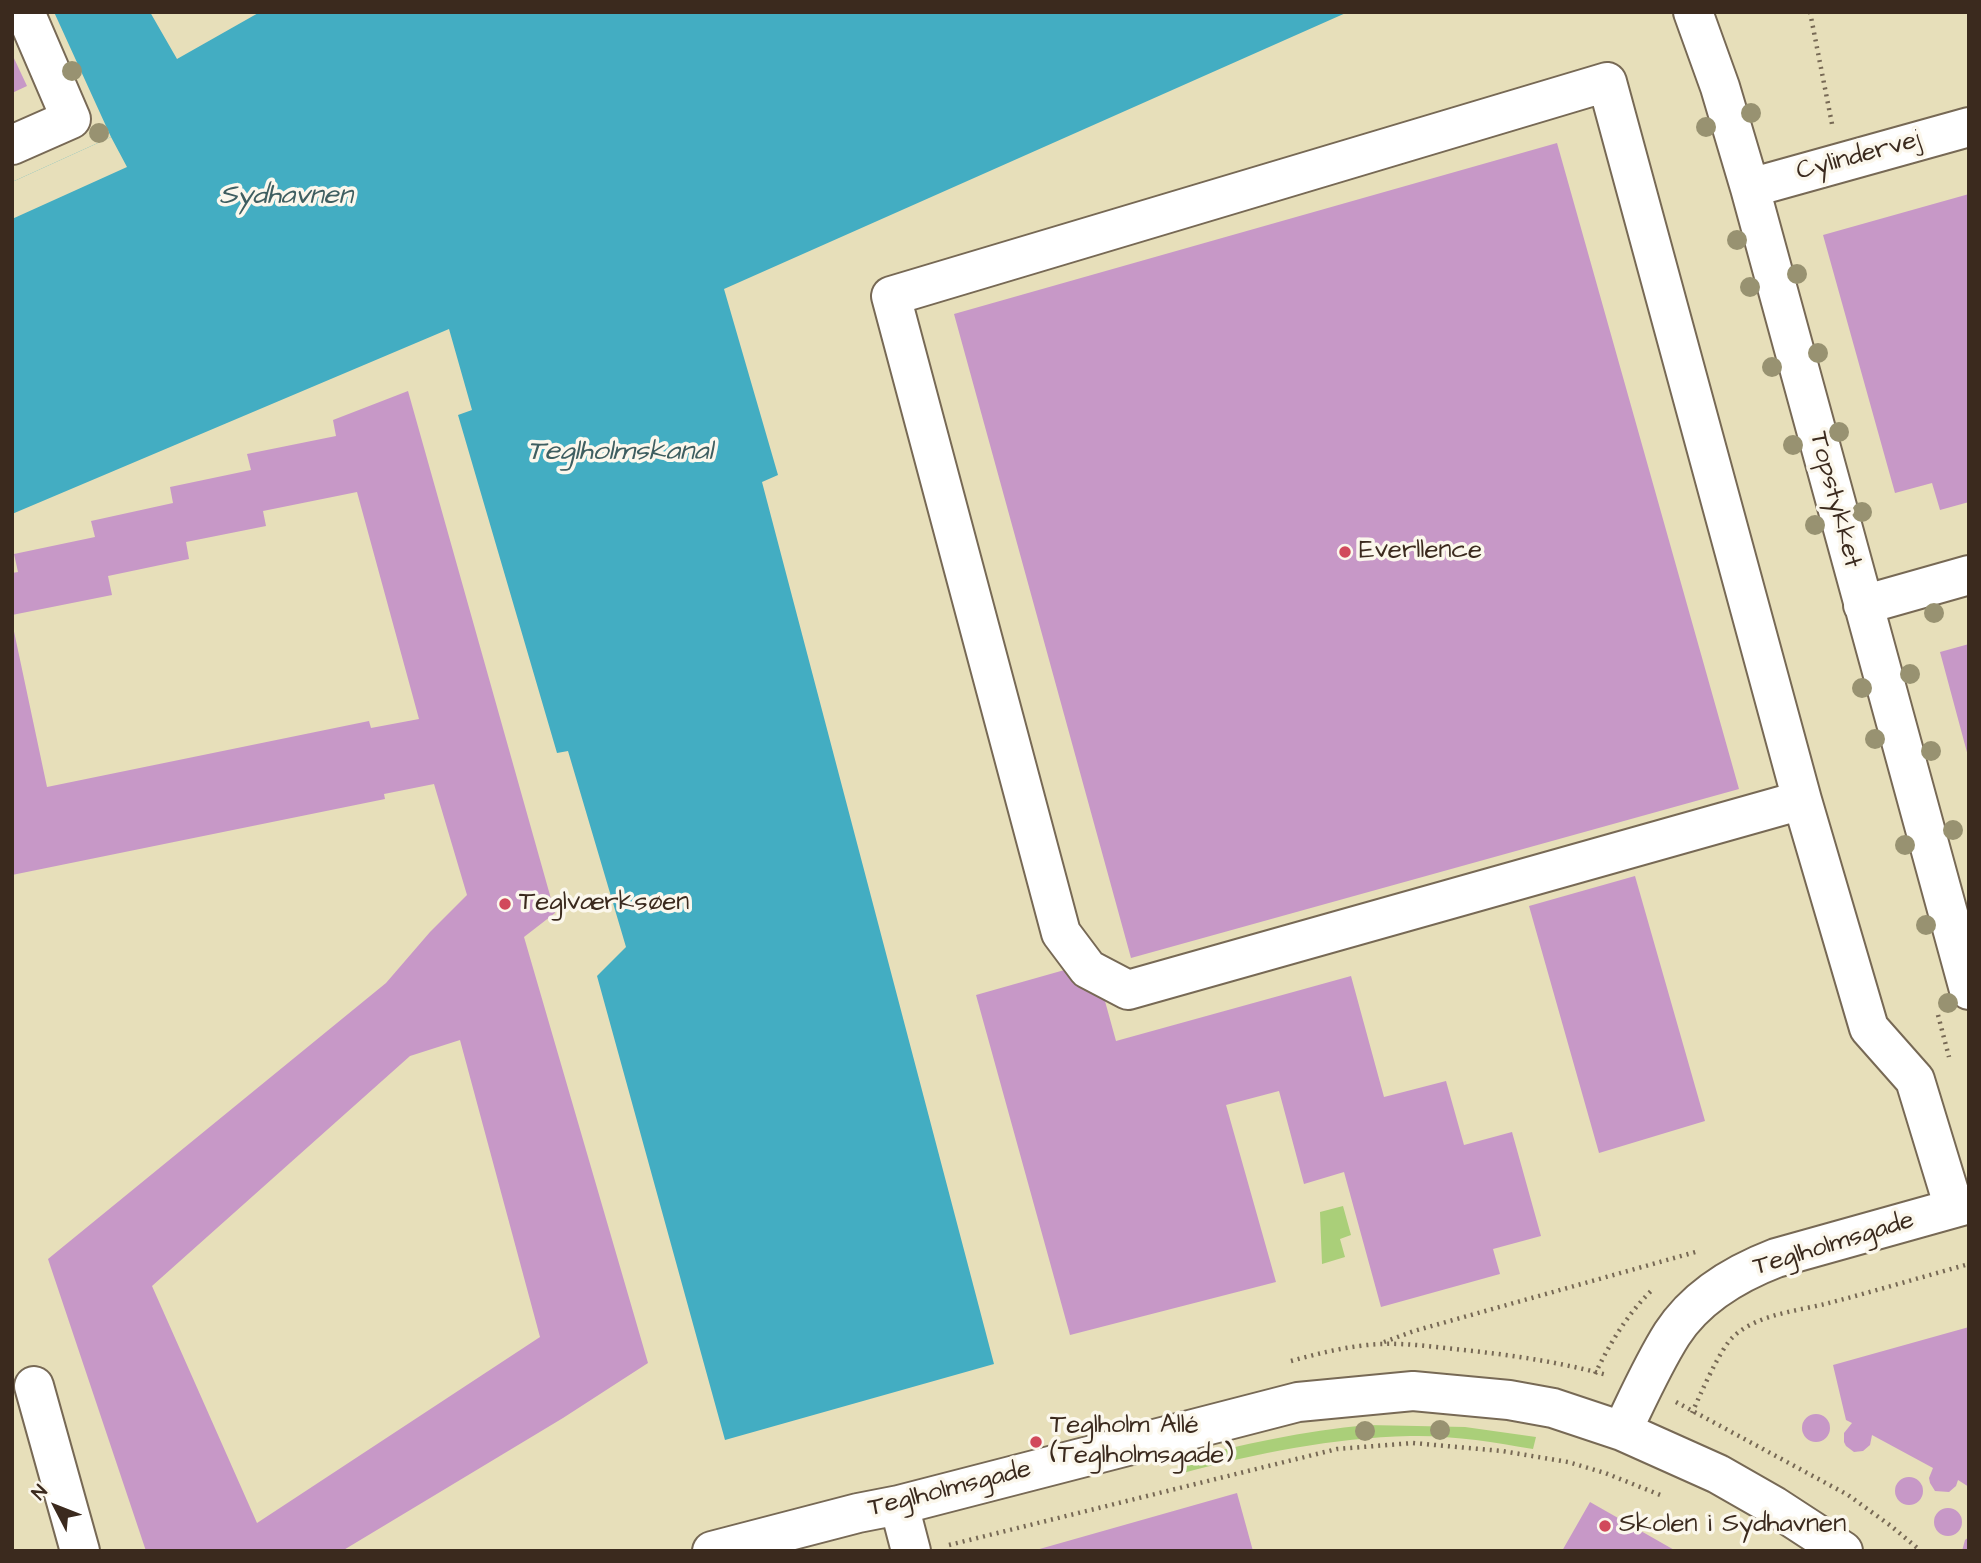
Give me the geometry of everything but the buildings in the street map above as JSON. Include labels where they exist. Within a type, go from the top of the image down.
[{"type":"street","points":[[12,145],[71,119],[25,12]]},
{"type":"street","name":"Topstykket","points":[[1693,12],[1720,87],[1750,188],[1969,990]]},
{"type":"street","points":[[1802,800],[1128,990],[1088,969],[1061,933],[891,296],[1607,82],[1802,800],[1868,1028],[1915,1080],[1961,1206]]},
{"type":"street","name":"Cylindervej","points":[[1750,188],[1969,127]]},
{"type":"street","points":[[1863,605],[1969,575]]},
{"type":"street","name":"Teglholmsgade","points":[[712,1551],[1298,1402],[1413,1391],[1509,1400],[1553,1408],[1622,1431],[1673,1332],[1698,1304],[1735,1277],[1776,1258],[1961,1206]]},
{"type":"street","points":[[34,1386],[80,1551]]},
{"type":"street","points":[[1622,1431],[1718,1474],[1774,1506],[1843,1551]]},
{"type":"street","points":[[899,1505],[925,1549]]},
{"type":"path","points":[[1810,12],[1833,129]]},
{"type":"path","points":[[1380,1344],[1414,1331],[1712,1247]]},
{"type":"path","points":[[1660,1494],[1710,1374],[1731,1338],[1747,1326],[1778,1315],[1969,1264]]},
{"type":"path","points":[[925,1549],[1324,1452],[1413,1443],[1502,1451],[1567,1462],[1671,1499]]},
{"type":"green space","points":[[1343,1206],[1351,1235],[1340,1239],[1345,1257],[1322,1264],[1320,1212]]},
{"type":"green space","points":[[1368,1425],[1465,1427],[1536,1437],[1533,1449],[1441,1437],[1381,1437],[1267,1453],[1183,1473],[1180,1461],[1273,1439]]},
{"type":"water","name":"Sydhavnen","points":[[54,12],[1348,12],[724,289],[778,475],[762,482],[994,1364],[725,1440],[597,976],[626,947],[568,751],[557,753],[458,415],[472,410],[449,329],[12,514],[12,182],[111,137]]},
{"type":"pier","points":[[150,12],[260,12],[177,59]]},
{"type":"pier","points":[[111,137],[127,167],[12,219],[12,182]]},
{"type":"place","name":"Everllence","points":[[1345,552]]},
{"type":"place","name":"Teglværksøen","points":[[505,904]]},
{"type":"place","name":"Teglholm Allé (Teglholmsgade)","points":[[1036,1442]]},
{"type":"place","name":"Skolen i Sydhavnen","points":[[1605,1526]]},
{"type":"water label","name":"Teglholmskanal","points":[[620,453]]}]
